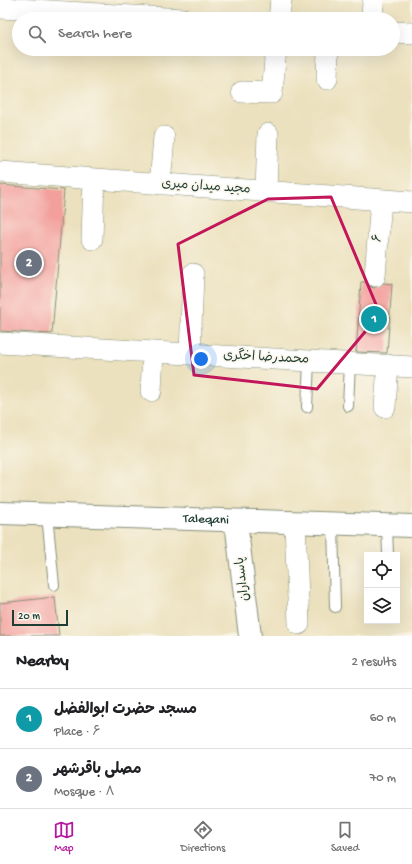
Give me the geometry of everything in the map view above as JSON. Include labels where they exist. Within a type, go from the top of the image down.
[{"type":"street","points":[[280,12],[281,0]]},
{"type":"street","points":[[372,12],[373,0]]},
{"type":"street","points":[[0,8],[54,6],[170,12]]},
{"type":"street","points":[[400,32],[412,33]]},
{"type":"street","points":[[242,92],[272,92],[275,56]]},
{"type":"street","points":[[326,79],[328,56]]},
{"type":"street","points":[[266,191],[268,134]]},
{"type":"street","points":[[160,184],[164,137]]},
{"type":"street","name":"مجید میدان میری","points":[[0,172],[412,202]]},
{"type":"street","points":[[92,239],[94,179]]},
{"type":"street","name":"۶","points":[[374,276],[381,200]]},
{"type":"street","points":[[190,354],[193,274]]},
{"type":"street","name":"محمدرضا اخگری","points":[[0,343],[412,367]]},
{"type":"street","points":[[151,391],[153,352]]},
{"type":"street","points":[[385,407],[388,365]]},
{"type":"street","name":"Taleqani","points":[[0,513],[236,522],[412,526]]},
{"type":"street","name":"پاسداران","points":[[236,522],[250,636]]},
{"type":"street","points":[[296,523],[299,624]]},
{"type":"lane","points":[[307,407],[309,361]]},
{"type":"lane","points":[[348,406],[350,363]]},
{"type":"lane","points":[[47,515],[54,585]]},
{"type":"lane","points":[[333,524],[335,607]]},
{"type":"lane","points":[[387,526],[388,552]]},
{"type":"highlighted area","points":[[331,197],[380,314],[317,389],[194,375],[178,244],[268,199]]},
{"type":"building","points":[[0,185],[64,190],[52,334],[0,331]]},
{"type":"building","points":[[361,282],[365,282],[374,288],[384,283],[392,284],[387,353],[356,352]]},
{"type":"building","points":[[55,597],[59,636],[0,636],[0,603]]},
{"type":"place","name":"مصلی باقرشهر","points":[[29,263]]},
{"type":"place","name":"مسجد حضرت ابوالفضل","points":[[374,319]]}]
